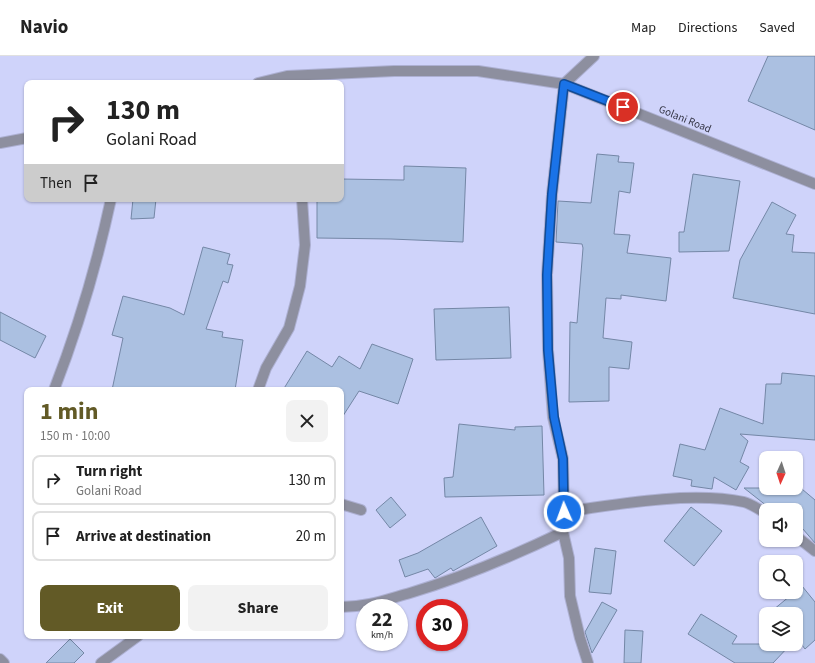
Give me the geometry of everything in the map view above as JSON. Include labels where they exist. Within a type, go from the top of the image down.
[{"type":"street","points":[[588,663],[580,638],[570,596],[569,558],[563,532],[563,459],[554,417],[548,350],[547,282],[552,194],[564,84],[594,56]]},
{"type":"street","name":"Golani Road","points":[[287,79],[394,71],[478,71],[564,84],[815,184]]},
{"type":"street","points":[[0,143],[24,139]]},
{"type":"street","points":[[55,387],[71,345],[100,250],[110,202]]},
{"type":"street","points":[[259,387],[266,368],[289,328],[300,286],[305,245],[302,202]]},
{"type":"street","points":[[564,512],[632,502],[701,498],[746,502],[759,509]]},
{"type":"street","points":[[344,505],[361,510]]},
{"type":"street","points":[[344,607],[362,607],[446,582],[505,560],[563,532]]},
{"type":"street","points":[[803,542],[815,551]]},
{"type":"street","points":[[101,663],[134,639]]},
{"type":"street","points":[[0,659],[4,663]]},
{"type":"building","points":[[768,56],[815,56],[815,130],[748,101]]},
{"type":"building","points":[[597,154],[619,156],[618,162],[634,163],[630,193],[619,191],[614,234],[630,235],[627,253],[671,258],[666,301],[621,295],[621,299],[606,298],[603,338],[632,342],[629,369],[609,367],[609,401],[569,402],[570,322],[577,323],[583,248],[582,244],[556,242],[558,201],[591,203]]},
{"type":"building","points":[[404,166],[466,168],[463,242],[317,238],[317,202],[344,202],[344,179],[404,180]]},
{"type":"building","points":[[693,174],[740,181],[729,251],[679,252],[679,232],[684,232]]},
{"type":"building","points":[[133,202],[156,202],[154,218],[131,219]]},
{"type":"building","points":[[772,202],[796,215],[786,234],[794,235],[792,252],[815,253],[815,314],[733,298],[740,260]]},
{"type":"building","points":[[203,247],[230,254],[227,264],[233,265],[228,283],[223,281],[206,329],[223,332],[222,337],[243,340],[235,387],[113,387],[123,338],[112,335],[123,296],[170,308],[184,315]]},
{"type":"building","points":[[509,307],[511,358],[436,360],[434,309]]},
{"type":"building","points":[[0,312],[46,336],[35,358],[0,340]]},
{"type":"building","points":[[372,344],[413,359],[398,404],[359,391],[344,414],[344,387],[285,387],[307,351],[332,367],[339,356],[360,369]]},
{"type":"building","points":[[782,373],[815,376],[815,440],[740,434],[748,441],[740,462],[749,467],[736,490],[714,477],[712,489],[691,486],[692,480],[673,476],[680,444],[705,450],[720,408],[763,424],[766,384],[781,384]]},
{"type":"building","points":[[459,424],[515,430],[515,427],[542,426],[544,495],[445,497],[444,478],[453,477]]},
{"type":"building","points":[[744,488],[759,488],[759,495],[803,495],[803,490],[815,500],[815,543],[803,529],[803,503],[763,503]]},
{"type":"building","points":[[391,497],[406,515],[390,528],[376,510]]},
{"type":"building","points":[[691,507],[722,531],[694,566],[664,541]]},
{"type":"building","points":[[481,517],[497,546],[453,571],[451,568],[435,578],[428,569],[405,577],[399,560],[418,553]]},
{"type":"building","points":[[595,548],[616,551],[611,594],[589,592]]},
{"type":"building","points":[[803,587],[815,602],[815,640],[805,649],[803,646],[803,607],[777,607],[786,599],[803,599]]},
{"type":"building","points":[[602,602],[617,610],[592,653],[585,632]]},
{"type":"building","points":[[701,614],[737,636],[732,644],[759,644],[759,651],[784,651],[773,663],[735,663],[688,634]]},
{"type":"building","points":[[625,630],[643,631],[641,663],[624,663]]},
{"type":"building","points":[[70,639],[84,653],[74,663],[46,663]]},
{"type":"route","points":[[564,512],[563,459],[554,417],[548,350],[547,275],[552,194],[564,84],[623,107]]}]
